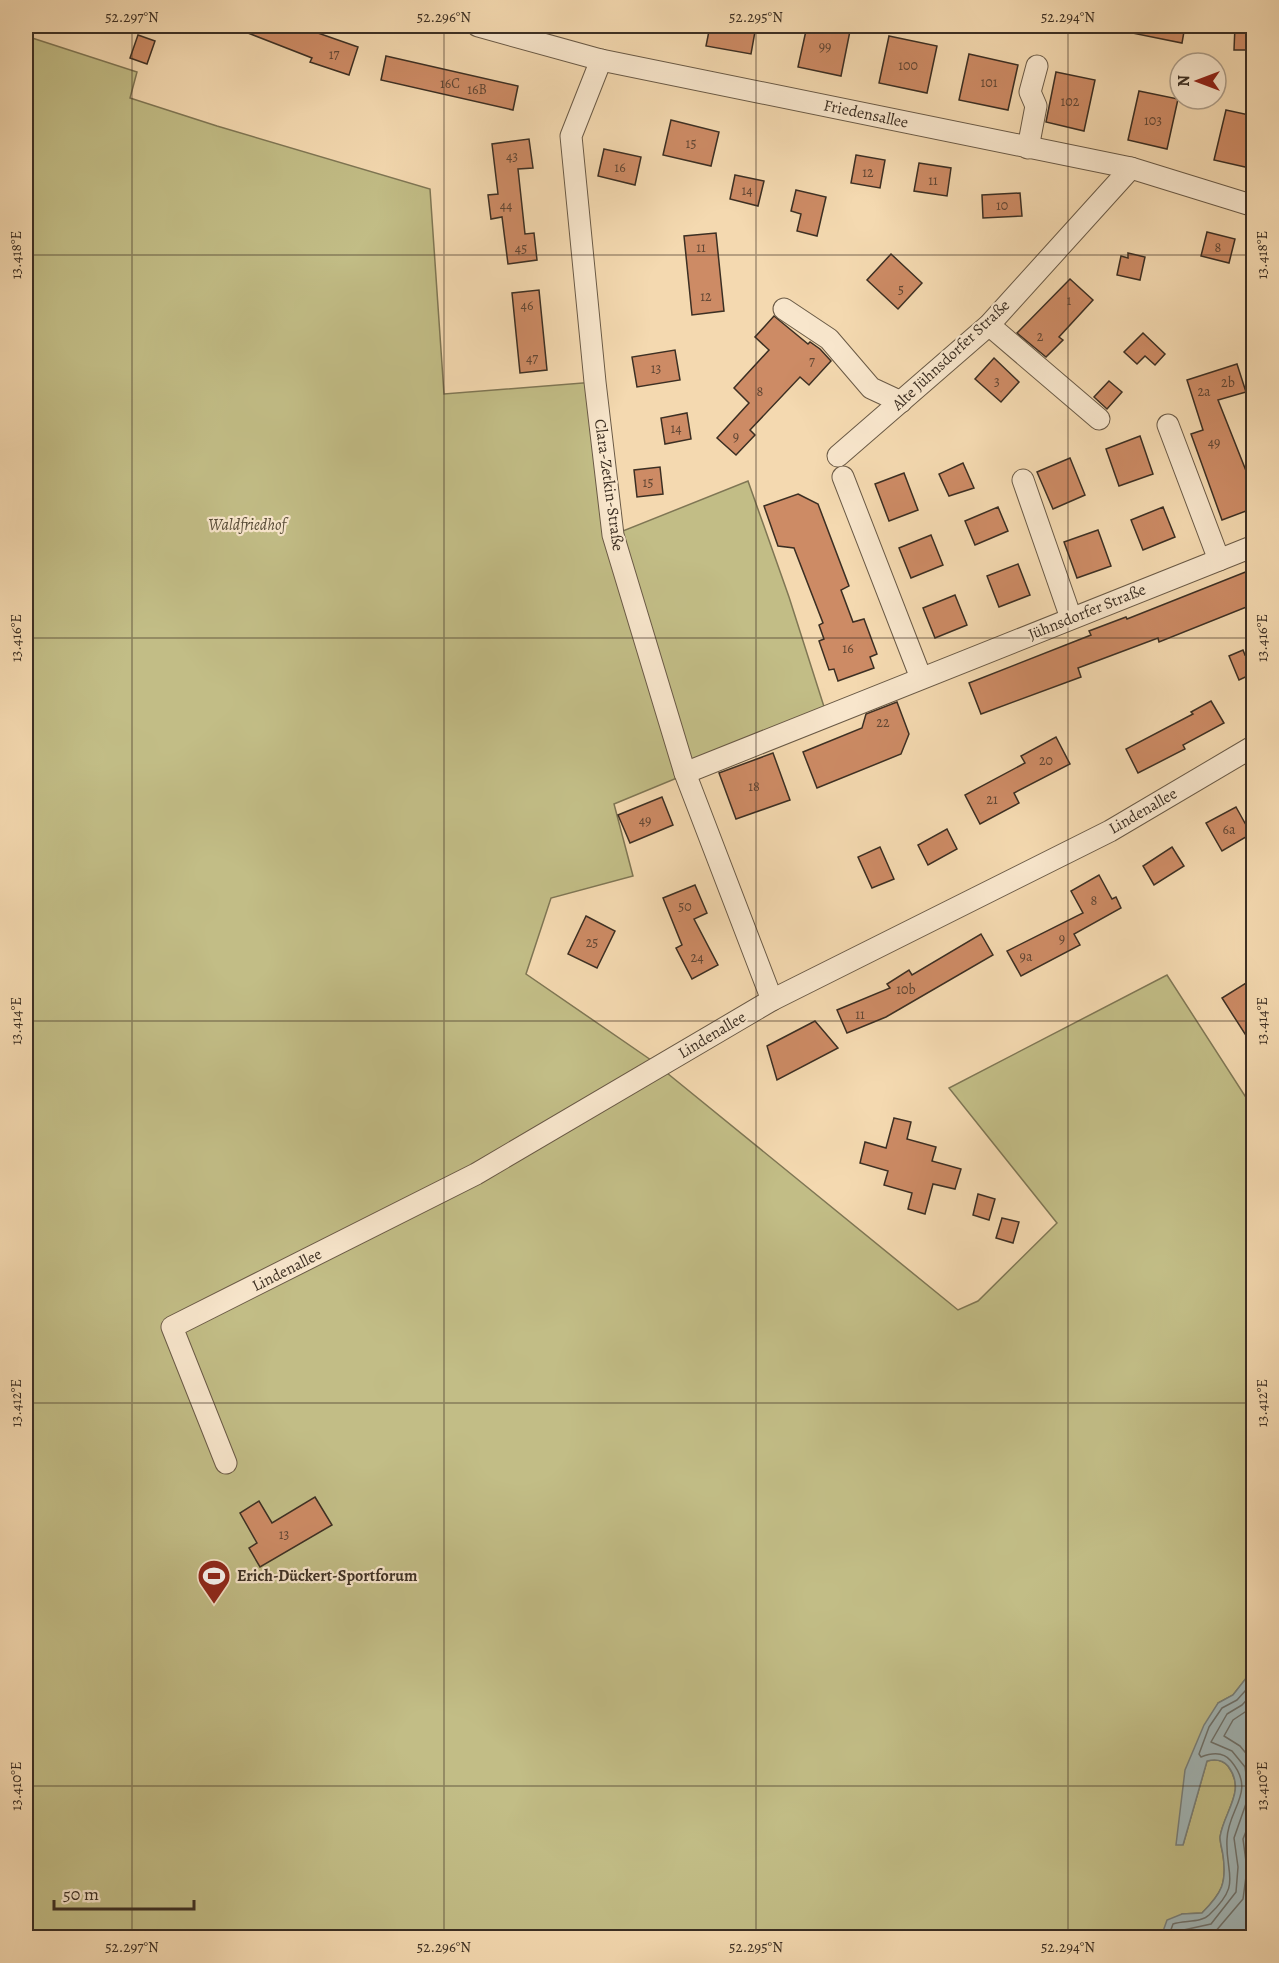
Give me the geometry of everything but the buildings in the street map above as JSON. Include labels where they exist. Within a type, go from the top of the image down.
[{"type":"street","name":"Friedensallee","points":[[478,26],[544,34],[602,60],[1131,168],[1254,206]]},
{"type":"street","name":"Clara-Zetkin-Straße","points":[[602,60],[571,136],[595,382],[613,535],[685,773],[772,999]]},
{"type":"street","points":[[1028,148],[1036,106],[1030,92],[1037,66]]},
{"type":"street","name":"Alte Jühnsdorfer Straße","points":[[838,456],[989,325],[1131,168]]},
{"type":"street","points":[[784,309],[829,339],[871,388],[901,402]]},
{"type":"street","points":[[989,325],[1098,419]]},
{"type":"street","points":[[1168,425],[1219,560]]},
{"type":"street","points":[[843,477],[921,678]]},
{"type":"street","points":[[1023,480],[1071,618]]},
{"type":"street","name":"Jühnsdorfer Straße","points":[[685,773],[1254,546]]},
{"type":"street","name":"Lindenallee","points":[[226,1463],[172,1327],[476,1174],[772,999],[1110,831],[1254,746]]},
{"type":"green space","name":"Waldfriedhof","points":[[26,36],[137,72],[130,98],[430,189],[444,394],[595,382],[613,535],[748,481],[789,597],[827,716],[614,804],[633,876],[551,898],[526,974],[651,1060],[958,1310],[978,1301],[1057,1223],[949,1088],[1167,975],[1245,1096],[1254,1091],[1253,1674],[1247,1677],[1233,1695],[1218,1703],[1183,1845],[1207,1761],[1221,1761],[1228,1766],[1233,1775],[1235,1793],[1220,1837],[1224,1865],[1222,1887],[1202,1913],[1182,1914],[1161,1938],[26,1938]]},
{"type":"water","points":[[1253,1674],[1253,1937],[1161,1937],[1167,1920],[1182,1914],[1202,1913],[1222,1887],[1224,1865],[1220,1837],[1235,1793],[1233,1775],[1223,1762],[1207,1761],[1183,1845],[1176,1845],[1185,1770],[1204,1725],[1218,1703],[1233,1695],[1247,1677]]},
{"type":"place","name":"Erich-Dückert-Sportforum","points":[[214,1605]]}]
